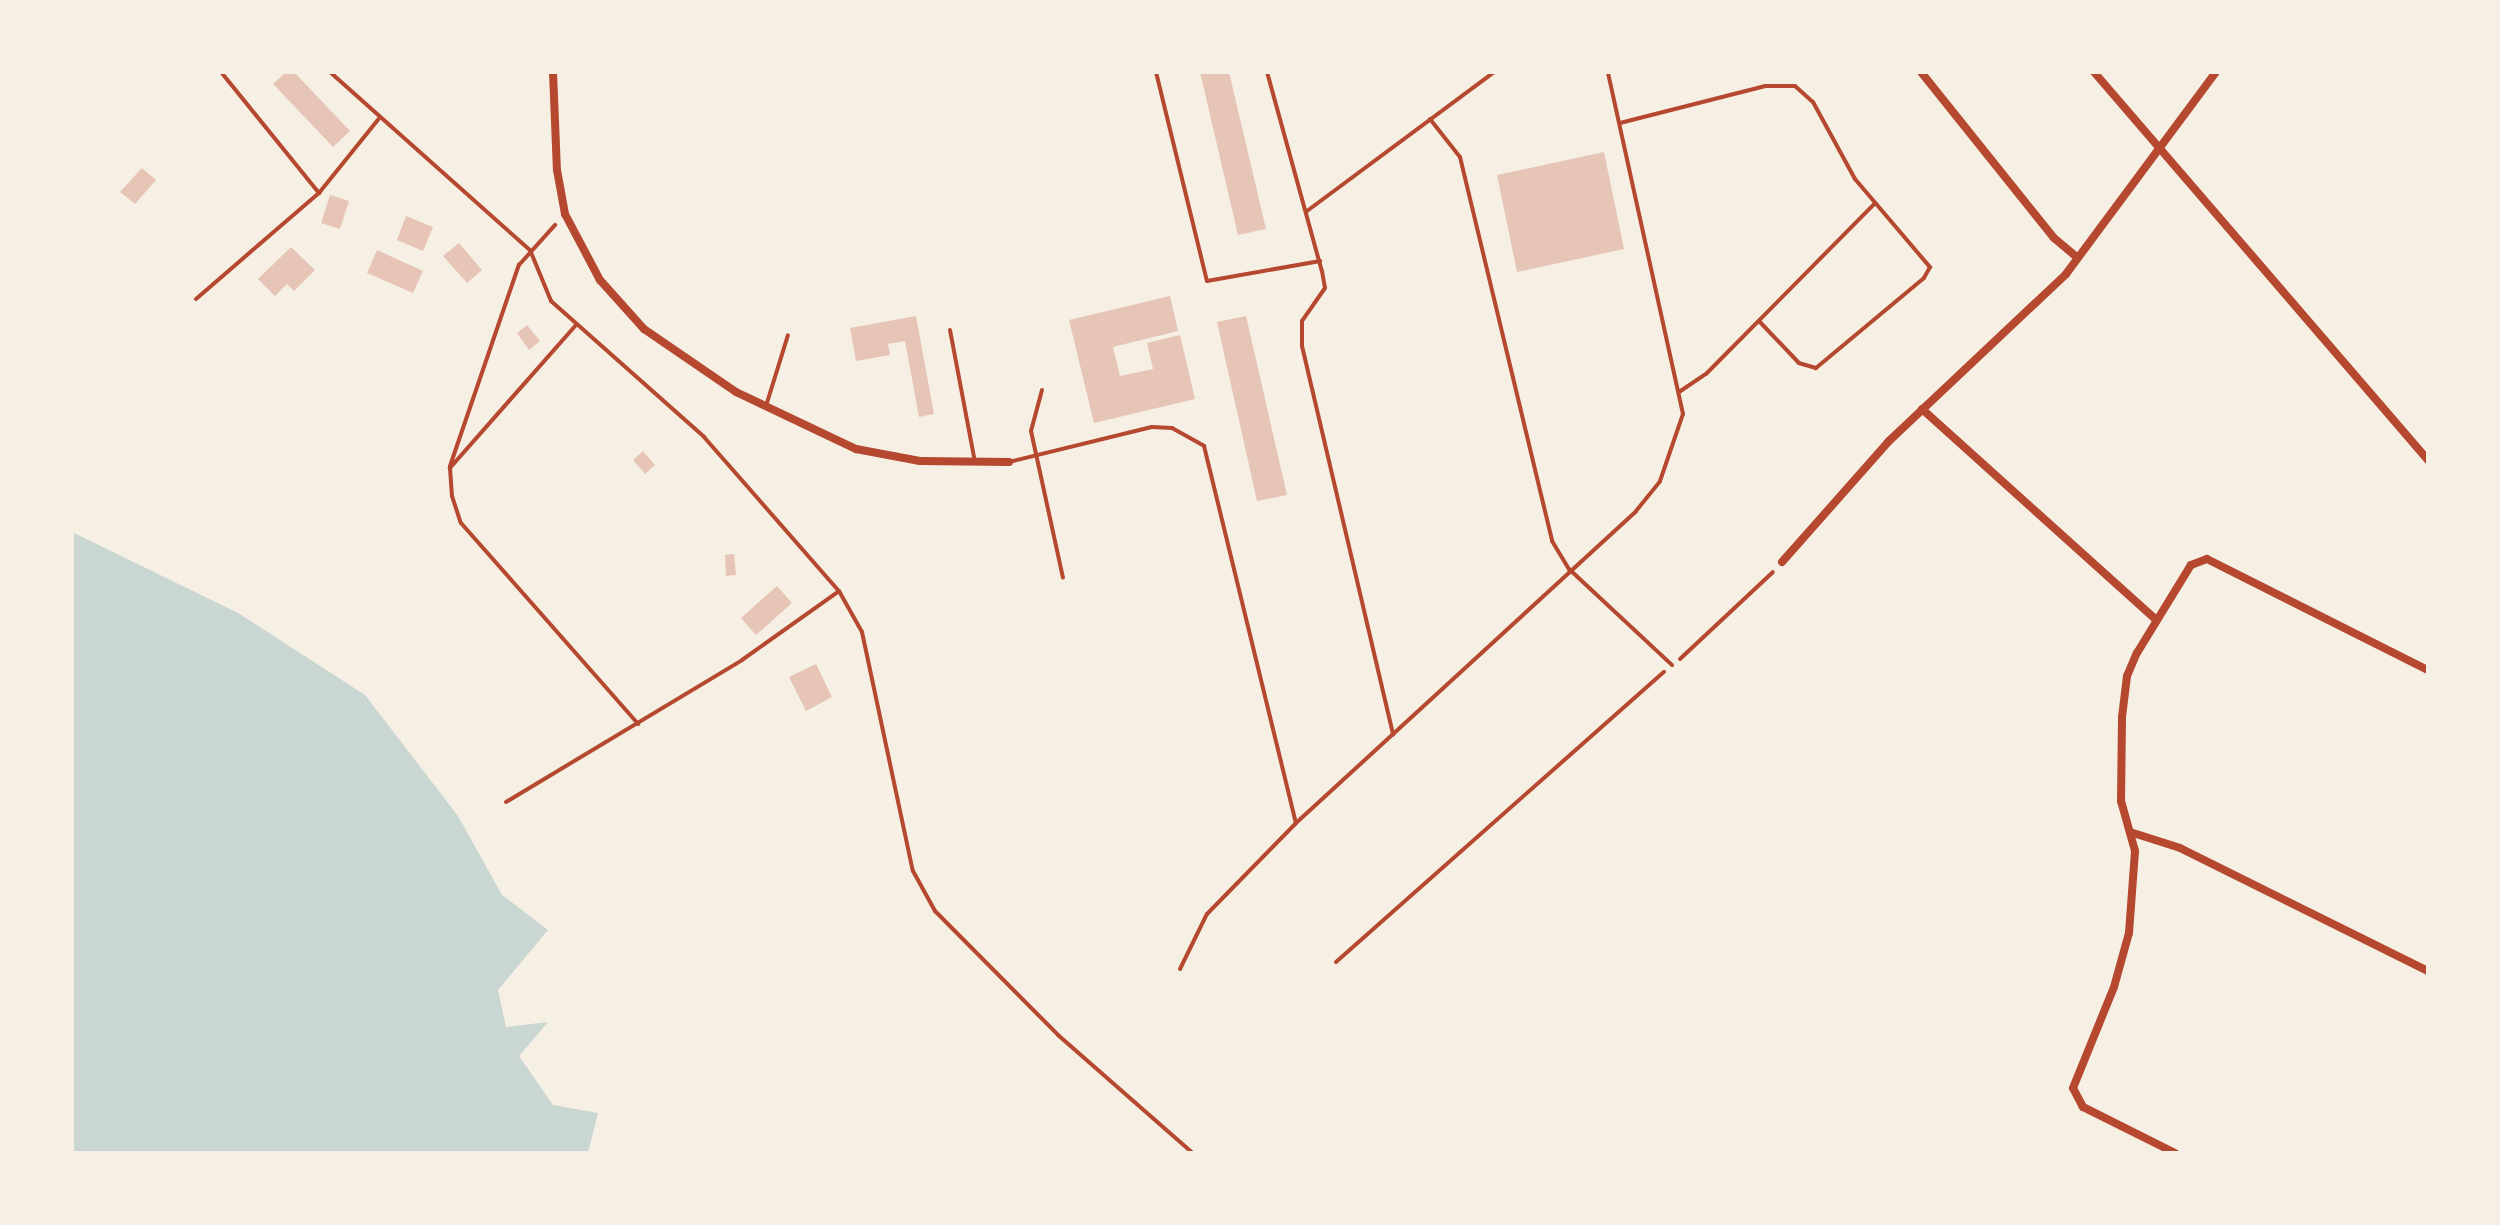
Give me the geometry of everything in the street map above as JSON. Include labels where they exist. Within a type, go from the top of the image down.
[{"type":"street","points":[[553,72],[557,170],[565,214],[600,280],[644,329],[765,408],[856,449],[920,461],[1009,462]]},
{"type":"street","points":[[1921,72],[2054,238],[2078,258]]},
{"type":"street","points":[[2094,72],[2428,460]]},
{"type":"street","points":[[1782,562],[1922,409],[2050,290],[2078,258],[2216,72]]},
{"type":"street","points":[[1922,409],[2156,620]]},
{"type":"street","points":[[2175,1153],[2083,1107],[2073,1088],[2124,955],[2134,874],[2130,832],[2121,801],[2125,691],[2132,663],[2191,565],[2207,559],[2428,670]]},
{"type":"street","points":[[2130,832],[2180,848],[2428,971]]},
{"type":"lane","points":[[1156,72],[1207,281],[1320,261]]},
{"type":"lane","points":[[1267,72],[1288,160],[1307,211],[1325,288],[1302,321],[1302,346],[1393,734]]},
{"type":"lane","points":[[1307,211],[1494,72]]},
{"type":"lane","points":[[1180,969],[1207,914],[1296,823],[1569,569],[1636,511],[1660,481],[1683,414],[1608,72]]},
{"type":"lane","points":[[1620,123],[1765,86],[1795,86],[1813,102],[1874,204],[1924,255],[1930,267],[1924,278],[1816,368],[1799,363],[1759,321]]},
{"type":"lane","points":[[1430,119],[1460,157],[1547,525],[1569,569],[1672,665]]},
{"type":"lane","points":[[1679,392],[1706,374],[1874,204]]},
{"type":"lane","points":[[950,330],[976,464]]},
{"type":"lane","points":[[765,408],[788,335]]},
{"type":"lane","points":[[1042,390],[1032,421],[1035,459],[1063,578]]},
{"type":"lane","points":[[1009,462],[1035,459],[1152,427],[1172,428],[1204,446],[1296,823]]},
{"type":"path","points":[[221,72],[319,193]]},
{"type":"path","points":[[330,72],[530,250],[551,301],[704,437],[839,591],[862,632],[913,871],[935,911],[1058,1035],[1193,1153]]},
{"type":"path","points":[[196,299],[319,193],[380,117]]},
{"type":"path","points":[[565,214],[530,250],[493,329],[450,468],[461,523],[638,724]]},
{"type":"path","points":[[450,468],[576,325]]},
{"type":"path","points":[[1336,962],[1672,665],[1782,562]]},
{"type":"path","points":[[506,802],[742,660],[839,591]]},
{"type":"shaded area","points":[[72,532],[238,613],[365,695],[458,816],[502,895],[548,930],[498,990],[506,1027],[548,1022],[519,1056],[553,1105],[598,1113],[588,1153],[72,1153]]},
{"type":"building","points":[[286,72],[294,72],[350,131],[333,147],[273,84]]},
{"type":"building","points":[[1200,72],[1229,72],[1266,229],[1238,235]]},
{"type":"building","points":[[1604,152],[1624,249],[1517,272],[1497,175]]},
{"type":"building","points":[[142,168],[156,180],[135,204],[120,192]]},
{"type":"building","points":[[330,195],[349,201],[340,229],[321,223]]},
{"type":"building","points":[[406,216],[433,227],[423,251],[397,240]]},
{"type":"building","points":[[459,243],[482,270],[467,283],[443,256]]},
{"type":"building","points":[[291,247],[315,270],[294,291],[287,284],[275,296],[258,279]]},
{"type":"building","points":[[377,250],[423,271],[413,293],[367,273]]},
{"type":"building","points":[[1170,296],[1178,331],[1113,347],[1120,376],[1153,369],[1147,343],[1180,335],[1195,399],[1094,423],[1069,320]]},
{"type":"building","points":[[916,316],[934,414],[919,417],[905,341],[888,344],[890,355],[856,361],[850,328]]},
{"type":"building","points":[[1246,316],[1287,495],[1257,501],[1217,322]]},
{"type":"building","points":[[527,325],[540,341],[529,350],[517,333]]},
{"type":"building","points":[[643,451],[655,465],[645,474],[633,460]]},
{"type":"building","points":[[734,554],[736,575],[726,576],[725,555]]},
{"type":"building","points":[[777,586],[792,603],[756,635],[741,618]]},
{"type":"building","points":[[816,664],[832,697],[806,711],[789,677]]}]
